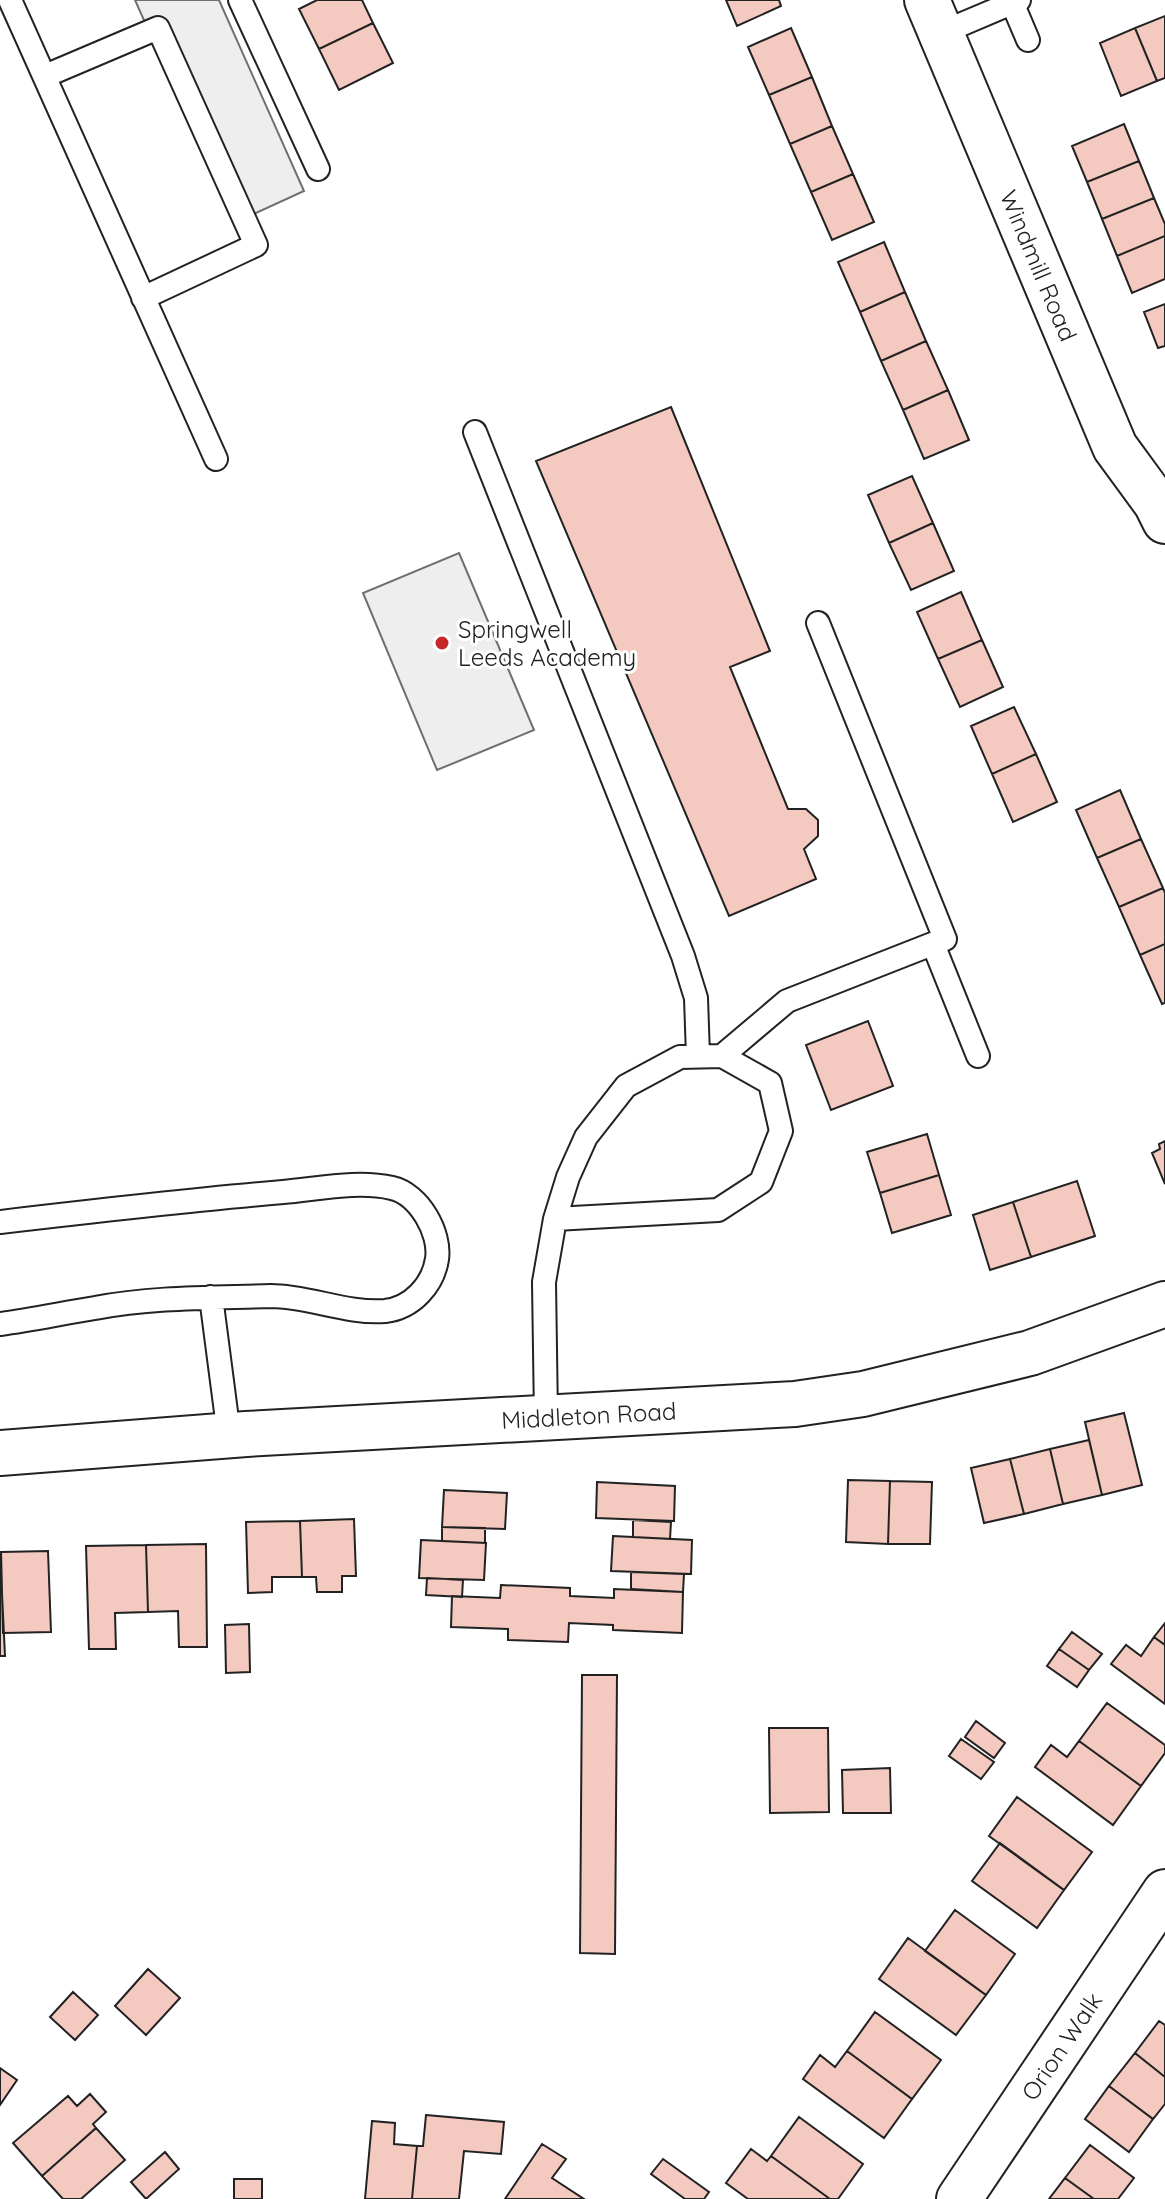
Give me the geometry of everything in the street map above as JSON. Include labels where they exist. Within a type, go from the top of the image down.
[{"type":"street","name":"Windmill Road","points":[[934,17],[1115,447],[1156,503],[1165,521]]},
{"type":"street","name":"Middleton Road","points":[[0,1453],[229,1435],[795,1404],[863,1394],[1030,1353],[1165,1304]]},
{"type":"street","name":"Orion Walk","points":[[959,2199],[1165,1892]]},
{"type":"lane","points":[[10,0],[216,459]]},
{"type":"lane","points":[[240,0],[318,169]]},
{"type":"lane","points":[[934,17],[1014,1],[1028,40]]},
{"type":"lane","points":[[45,76],[158,28],[256,245],[143,298]]},
{"type":"lane","points":[[475,432],[683,956],[696,998],[698,1056]]},
{"type":"lane","points":[[722,1056],[787,1001],[945,939],[818,623]]},
{"type":"lane","points":[[933,944],[978,1056]]},
{"type":"lane","points":[[546,1417],[544,1282],[555,1219],[568,1177],[586,1137],[626,1086],[680,1057],[722,1056],[770,1083],[781,1131],[761,1182],[718,1210],[555,1219]]},
{"type":"lane","points":[[0,1222],[187,1200],[363,1185],[395,1188],[412,1199],[433,1228],[438,1249],[437,1262],[428,1286],[411,1301],[386,1311],[276,1296],[211,1297],[95,1308],[48,1319],[0,1324]]},
{"type":"lane","points":[[211,1297],[229,1435]]},
{"type":"shaded area","points":[[135,0],[219,0],[304,191],[234,223]]},
{"type":"shaded area","points":[[459,553],[534,730],[437,770],[363,593]]},
{"type":"building","points":[[317,0],[362,0],[373,23],[319,49],[299,9]]},
{"type":"building","points":[[726,0],[779,0],[781,6],[737,26]]},
{"type":"building","points":[[1165,16],[1165,78],[1157,81],[1135,28]]},
{"type":"building","points":[[373,23],[393,63],[339,90],[319,49]]},
{"type":"building","points":[[791,28],[812,77],[769,95],[748,47]]},
{"type":"building","points":[[1135,28],[1157,81],[1121,96],[1100,43]]},
{"type":"building","points":[[812,77],[832,126],[790,144],[769,95]]},
{"type":"building","points":[[1124,124],[1139,161],[1087,182],[1072,146]]},
{"type":"building","points":[[832,126],[853,174],[811,192],[790,144]]},
{"type":"building","points":[[1139,161],[1154,198],[1102,219],[1087,182]]},
{"type":"building","points":[[853,174],[874,222],[832,240],[811,192]]},
{"type":"building","points":[[1154,198],[1165,224],[1165,236],[1117,256],[1102,219]]},
{"type":"building","points":[[1165,236],[1165,279],[1132,293],[1117,256]]},
{"type":"building","points":[[884,242],[905,292],[860,312],[838,262]]},
{"type":"building","points":[[905,292],[926,341],[881,361],[860,312]]},
{"type":"building","points":[[1165,304],[1165,346],[1158,348],[1144,312]]},
{"type":"building","points":[[926,341],[948,390],[903,410],[881,361]]},
{"type":"building","points":[[948,390],[969,440],[924,459],[903,410]]},
{"type":"building","points":[[671,407],[770,651],[730,667],[788,809],[806,809],[818,820],[818,836],[804,849],[816,879],[729,916],[536,461]]},
{"type":"building","points":[[912,476],[933,523],[889,543],[868,495]]},
{"type":"building","points":[[933,523],[954,571],[911,590],[889,543]]},
{"type":"building","points":[[961,592],[982,640],[938,659],[917,612]]},
{"type":"building","points":[[982,640],[1003,687],[960,707],[938,659]]},
{"type":"building","points":[[1014,707],[1036,754],[992,774],[971,726]]},
{"type":"building","points":[[1036,754],[1057,802],[1013,822],[992,774]]},
{"type":"building","points":[[1120,790],[1141,839],[1097,858],[1076,810]]},
{"type":"building","points":[[1141,839],[1163,888],[1119,907],[1097,858]]},
{"type":"building","points":[[1163,888],[1165,944],[1140,955],[1119,907]]},
{"type":"building","points":[[1165,944],[1165,1003],[1162,1004],[1140,955]]},
{"type":"building","points":[[868,1021],[893,1086],[831,1110],[806,1045]]},
{"type":"building","points":[[927,1134],[939,1175],[880,1193],[867,1152]]},
{"type":"building","points":[[1165,1141],[1165,1184],[1152,1153],[1160,1149],[1159,1144]]},
{"type":"building","points":[[939,1175],[951,1215],[892,1233],[880,1193]]},
{"type":"building","points":[[1077,1181],[1095,1236],[1031,1257],[1013,1202]]},
{"type":"building","points":[[1013,1202],[1031,1257],[990,1270],[973,1215]]},
{"type":"building","points":[[1124,1413],[1142,1485],[1102,1495],[1085,1422]]},
{"type":"building","points":[[1089,1440],[1102,1495],[1063,1504],[1050,1449]]},
{"type":"building","points":[[1050,1449],[1063,1504],[1024,1514],[1010,1459]]},
{"type":"building","points":[[1010,1459],[1024,1514],[984,1523],[971,1468]]},
{"type":"building","points":[[848,1480],[890,1481],[888,1544],[846,1542]]},
{"type":"building","points":[[890,1481],[932,1482],[930,1544],[888,1544]]},
{"type":"building","points":[[597,1482],[675,1486],[674,1521],[596,1518]]},
{"type":"building","points":[[444,1490],[507,1493],[505,1529],[442,1527]]},
{"type":"building","points":[[354,1519],[356,1576],[342,1576],[342,1592],[317,1592],[316,1577],[302,1577],[300,1521]]},
{"type":"building","points":[[633,1520],[671,1522],[670,1539],[633,1537]]},
{"type":"building","points":[[300,1521],[302,1577],[272,1577],[272,1592],[248,1593],[246,1522]]},
{"type":"building","points":[[442,1527],[485,1528],[485,1543],[442,1541]]},
{"type":"building","points":[[613,1536],[692,1540],[691,1574],[611,1571]]},
{"type":"building","points":[[421,1540],[486,1543],[484,1580],[419,1578]]},
{"type":"building","points":[[206,1544],[207,1647],[179,1647],[178,1611],[148,1612],[146,1545]]},
{"type":"building","points":[[146,1545],[148,1612],[115,1613],[116,1649],[89,1649],[86,1546]]},
{"type":"building","points":[[48,1551],[51,1632],[3,1633],[1,1552]]},
{"type":"building","points":[[0,1552],[5,1656],[0,1656]]},
{"type":"building","points":[[631,1572],[684,1574],[683,1592],[631,1589]]},
{"type":"building","points":[[427,1578],[463,1580],[462,1597],[426,1595]]},
{"type":"building","points":[[501,1585],[570,1588],[570,1596],[614,1598],[614,1589],[683,1592],[682,1633],[613,1630],[613,1625],[569,1623],[568,1642],[508,1640],[508,1629],[451,1627],[452,1596],[500,1598]]},
{"type":"building","points":[[1165,1623],[1165,1645],[1154,1637]]},
{"type":"building","points":[[249,1624],[250,1672],[226,1673],[225,1625]]},
{"type":"building","points":[[1072,1632],[1102,1654],[1089,1670],[1059,1649]]},
{"type":"building","points":[[1154,1637],[1165,1645],[1165,1704],[1111,1664],[1126,1645],[1141,1656]]},
{"type":"building","points":[[1059,1649],[1089,1670],[1077,1687],[1047,1666]]},
{"type":"building","points":[[582,1675],[617,1675],[615,1954],[580,1953]]},
{"type":"building","points":[[1107,1703],[1165,1745],[1165,1753],[1141,1786],[1079,1741]]},
{"type":"building","points":[[976,1721],[1005,1743],[994,1758],[965,1737]]},
{"type":"building","points":[[769,1728],[828,1728],[829,1812],[770,1813]]},
{"type":"building","points":[[961,1739],[994,1762],[981,1779],[949,1756]]},
{"type":"building","points":[[1079,1741],[1141,1786],[1113,1825],[1035,1767],[1051,1745],[1067,1757]]},
{"type":"building","points":[[890,1768],[891,1813],[843,1813],[842,1770]]},
{"type":"building","points":[[1017,1797],[1092,1852],[1064,1890],[989,1836]]},
{"type":"building","points":[[1000,1843],[1064,1890],[1037,1928],[972,1881]]},
{"type":"building","points":[[955,1910],[1015,1954],[986,1995],[925,1951]]},
{"type":"building","points":[[908,1938],[986,1995],[956,2035],[879,1979]]},
{"type":"building","points":[[148,1969],[180,1998],[146,2035],[115,2006]]},
{"type":"building","points":[[73,1992],[98,2015],[75,2040],[50,2017]]},
{"type":"building","points":[[875,2012],[941,2060],[912,2099],[847,2051]]},
{"type":"building","points":[[1159,2021],[1165,2025],[1165,2077],[1135,2053]]},
{"type":"building","points":[[847,2051],[912,2099],[884,2138],[803,2079],[820,2055],[835,2067]]},
{"type":"building","points":[[1135,2053],[1165,2077],[1165,2104],[1153,2119],[1109,2086]]},
{"type":"building","points":[[0,2068],[17,2080],[0,2105]]},
{"type":"building","points":[[1109,2086],[1153,2119],[1129,2152],[1085,2119]]},
{"type":"building","points":[[90,2094],[106,2112],[93,2124],[96,2128],[42,2176],[13,2143],[68,2096],[77,2106]]},
{"type":"building","points":[[426,2115],[504,2122],[501,2154],[464,2151],[459,2199],[412,2199],[417,2146],[423,2146]]},
{"type":"building","points":[[799,2117],[863,2164],[838,2199],[830,2199],[771,2156]]},
{"type":"building","points":[[372,2121],[395,2123],[394,2144],[417,2146],[412,2199],[365,2199]]},
{"type":"building","points":[[96,2128],[125,2160],[81,2199],[63,2199],[42,2176]]},
{"type":"building","points":[[542,2144],[566,2159],[552,2178],[584,2199],[505,2199]]},
{"type":"building","points":[[1090,2145],[1134,2178],[1118,2199],[1094,2199],[1065,2178]]},
{"type":"building","points":[[751,2149],[767,2161],[771,2156],[830,2199],[748,2199],[726,2183]]},
{"type":"building","points":[[165,2152],[179,2169],[146,2199],[131,2182]]},
{"type":"building","points":[[663,2159],[709,2192],[704,2199],[685,2199],[651,2174]]},
{"type":"building","points":[[1065,2178],[1094,2199],[1049,2199]]},
{"type":"building","points":[[234,2179],[262,2179],[262,2199],[234,2199]]},
{"type":"place","name":"Springwell Leeds Academy","points":[[442,643]]}]
